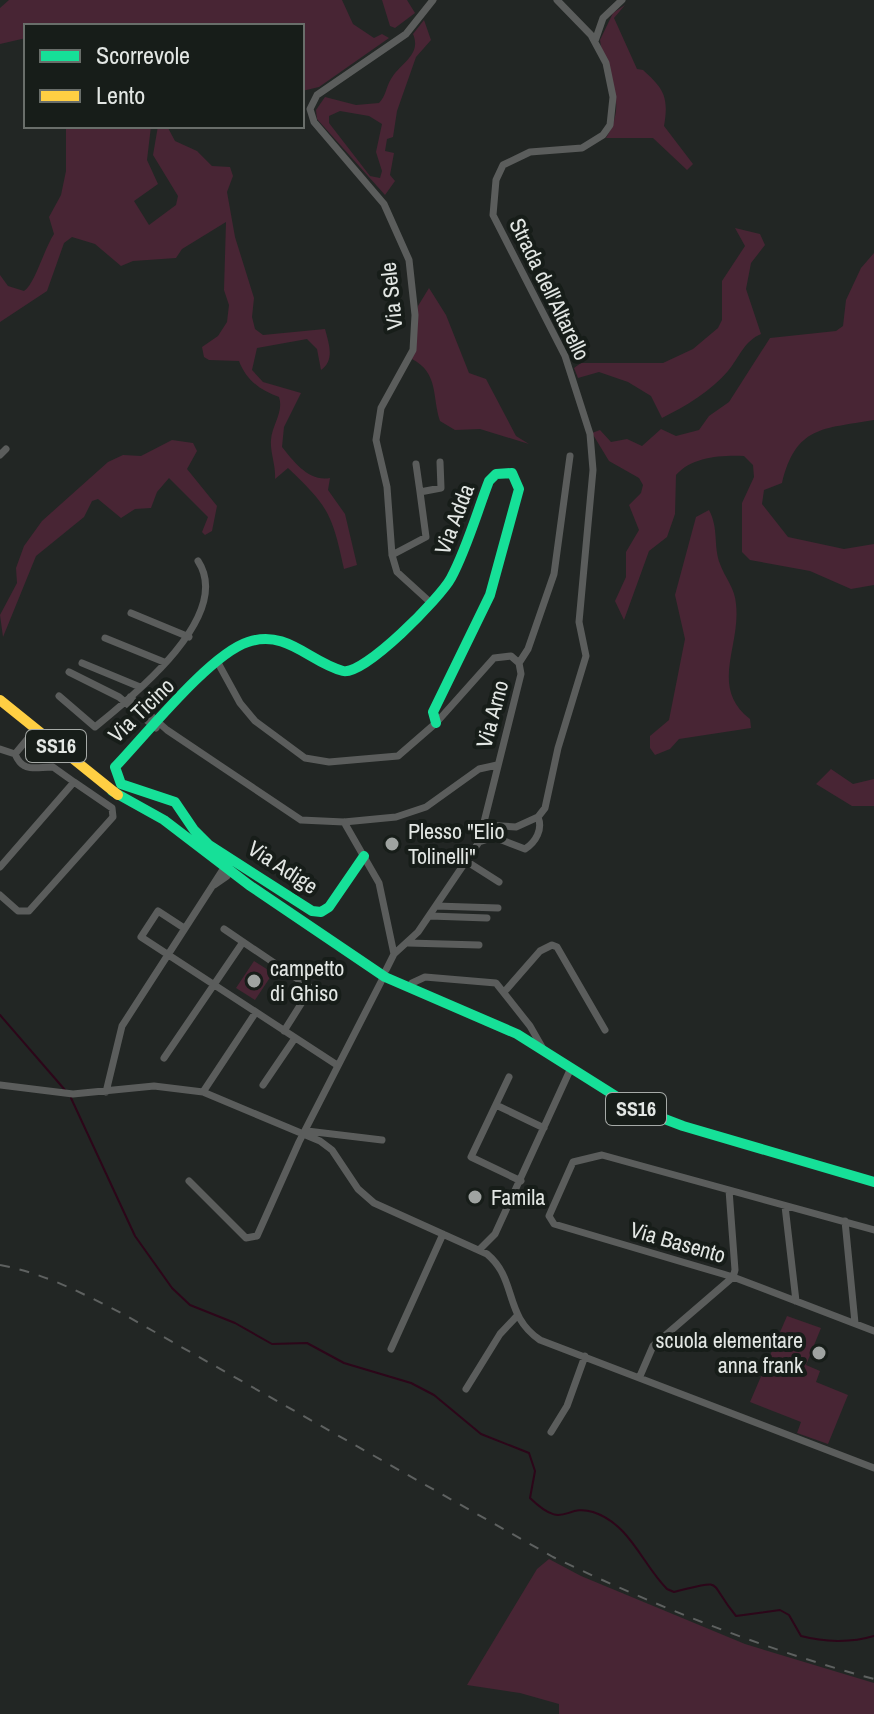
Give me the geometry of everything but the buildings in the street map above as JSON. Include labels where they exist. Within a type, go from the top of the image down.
[{"type":"street","name":"Via Sele","points":[[431,603],[397,572],[392,555],[387,487],[376,440],[381,408],[413,350],[415,315],[409,260],[384,204],[314,122],[310,109],[317,95],[406,34],[433,0]]},
{"type":"street","name":"Strada dell'Altarello","points":[[479,842],[494,837],[525,849],[536,838],[540,827],[538,817],[547,800],[558,748],[586,656],[579,622],[593,451],[573,375],[493,215],[496,180],[503,165],[530,152],[582,148],[603,135],[610,125],[613,112],[611,80],[595,41],[557,0]]},
{"type":"street","points":[[595,41],[603,18],[622,0]]},
{"type":"street","name":"Via Arno","points":[[393,956],[430,916],[479,842],[486,825],[497,765],[521,674],[519,663],[528,649],[554,574],[570,456]]},
{"type":"street","points":[[420,492],[441,488],[440,462]]},
{"type":"street","points":[[392,555],[426,537],[416,464]]},
{"type":"street","name":"Via Adda","points":[[217,661],[247,642],[278,638],[332,668],[345,672],[358,670],[431,603],[452,577],[463,556],[489,481],[496,474],[512,473],[519,489],[495,579],[482,616],[433,712],[436,723]]},
{"type":"street","points":[[59,696],[95,727],[128,699],[189,637],[203,599],[204,573],[198,561]]},
{"type":"street","points":[[131,613],[189,637]]},
{"type":"street","points":[[105,638],[164,662]]},
{"type":"street","points":[[217,661],[240,703],[255,721],[274,738],[316,761],[398,756],[436,723],[494,658],[511,656],[519,663]]},
{"type":"street","name":"Via Ticino","points":[[173,807],[166,796],[134,791],[115,774],[118,761],[158,726],[217,661]]},
{"type":"street","points":[[82,663],[140,687]]},
{"type":"street","points":[[69,672],[128,699],[158,726],[301,820],[344,822],[396,817],[426,807],[479,769],[497,765]]},
{"type":"street","name":"SS16","points":[[0,700],[112,791],[162,823],[226,872],[357,957],[542,1047],[613,1096],[656,1117],[874,1182]]},
{"type":"street","points":[[15,754],[35,730]]},
{"type":"street","points":[[0,749],[15,754],[22,766],[29,769],[53,767],[112,808],[113,817],[29,911],[18,911],[0,895]]},
{"type":"street","points":[[1,864],[74,782]]},
{"type":"street","points":[[162,823],[173,807]]},
{"type":"street","name":"Via Adige","points":[[173,807],[185,809],[199,835],[312,911],[321,912],[329,907],[364,856]]},
{"type":"street","points":[[486,825],[516,827],[538,817]]},
{"type":"street","points":[[189,1181],[246,1238],[252,1240],[337,1065],[387,973],[393,956],[379,883],[344,822]]},
{"type":"street","points":[[466,861],[499,882]]},
{"type":"street","points":[[106,1092],[119,1032],[212,886],[226,872]]},
{"type":"street","points":[[436,906],[498,908]]},
{"type":"street","points":[[184,928],[158,911],[141,937],[337,1065]]},
{"type":"street","points":[[430,916],[487,918]]},
{"type":"street","points":[[224,929],[311,988],[284,1031]]},
{"type":"street","points":[[164,1058],[243,942]]},
{"type":"street","points":[[408,943],[479,945]]},
{"type":"street","points":[[505,991],[540,951],[552,945],[557,947],[605,1030]]},
{"type":"street","points":[[416,986],[425,977],[485,980],[505,991],[542,1047]]},
{"type":"street","points":[[203,1092],[256,1012]]},
{"type":"street","points":[[263,1085],[295,1038]]},
{"type":"street","points":[[483,1252],[521,1181],[572,1068]]},
{"type":"street","points":[[509,1077],[471,1157],[521,1181]]},
{"type":"street","points":[[0,1085],[73,1094],[154,1086],[203,1092],[305,1132],[332,1150],[365,1196],[483,1252],[505,1273],[516,1317],[526,1330],[540,1340],[874,1468]]},
{"type":"street","points":[[496,1105],[544,1128]]},
{"type":"street","points":[[305,1132],[382,1140]]},
{"type":"street","name":"Via Basento","points":[[729,1190],[592,1155],[578,1159],[569,1167],[549,1214],[552,1223],[733,1277],[874,1331]]},
{"type":"street","points":[[640,1376],[653,1346],[733,1277],[729,1190],[874,1230]]},
{"type":"street","points":[[785,1206],[796,1301]]},
{"type":"street","points":[[845,1221],[855,1323]]},
{"type":"street","points":[[391,1349],[443,1234]]},
{"type":"street","points":[[466,1389],[500,1334],[516,1317]]},
{"type":"street","points":[[551,1432],[567,1406],[585,1356]]},
{"type":"shaded area","points":[[9,0],[342,0],[353,24],[374,38],[382,34],[389,38],[319,87],[304,91],[304,24],[24,24],[24,38],[0,44],[0,8]]},
{"type":"shaded area","points":[[382,0],[407,0],[415,13],[395,28],[390,26]]},
{"type":"shaded area","points":[[625,5],[614,18],[637,69],[643,70],[663,94],[666,108],[664,126],[693,164],[687,170],[653,138],[606,138],[613,124],[616,100],[600,40],[613,13]]},
{"type":"shaded area","points":[[424,20],[431,40],[416,57],[397,111],[393,137],[387,139],[385,151],[394,153],[390,175],[395,181],[385,195],[317,119],[316,110],[325,97],[356,105],[379,103],[391,79],[415,48],[413,34]],"holes":[[[340,111],[369,116],[382,124],[376,152],[382,171],[380,178],[370,176],[329,123],[329,116]]]},
{"type":"shaded area","points":[[66,128],[151,128],[147,160],[158,184],[134,201],[149,225],[176,205],[178,196],[153,155],[158,128],[168,128],[175,141],[197,151],[212,166],[230,167],[233,176],[227,192],[235,237],[254,298],[252,317],[255,329],[263,335],[325,329],[329,357],[321,370],[317,349],[307,339],[257,348],[252,370],[263,382],[301,393],[284,427],[282,447],[309,474],[330,478],[328,490],[345,514],[357,565],[344,569],[327,512],[302,481],[288,468],[275,479],[271,440],[280,408],[279,397],[255,384],[239,361],[209,360],[204,357],[202,347],[218,336],[227,322],[229,305],[224,290],[226,222],[182,249],[176,258],[133,261],[121,266],[95,244],[72,237],[64,243],[47,291],[0,322],[0,275],[8,286],[24,291],[32,281],[54,234],[49,217],[61,195],[66,171]]},
{"type":"shaded area","points":[[735,228],[760,234],[765,245],[751,263],[746,289],[761,334],[746,345],[714,385],[698,398],[662,418],[651,396],[628,382],[599,372],[578,378],[574,368],[581,363],[663,363],[693,349],[718,328],[722,320],[722,281],[745,246]]},
{"type":"shaded area","points":[[874,253],[874,420],[826,429],[804,440],[795,450],[782,483],[764,490],[762,504],[788,537],[844,549],[874,544],[874,585],[851,589],[810,571],[750,560],[742,552],[742,503],[754,477],[753,465],[744,456],[716,457],[690,464],[676,475],[675,514],[667,537],[649,551],[624,620],[615,601],[626,577],[626,552],[639,530],[629,505],[641,493],[643,485],[639,478],[609,461],[592,433],[600,430],[611,442],[627,439],[642,446],[661,429],[676,436],[699,430],[709,416],[729,402],[770,338],[836,331],[843,326],[846,300],[861,268]]},
{"type":"shaded area","points":[[429,288],[446,315],[469,373],[486,379],[516,436],[529,444],[480,429],[455,430],[440,421],[431,378],[412,359],[418,306]]},
{"type":"shaded area","points":[[172,440],[193,443],[197,451],[187,469],[217,506],[212,531],[205,535],[202,532],[208,517],[169,478],[157,492],[151,508],[135,509],[121,518],[98,499],[92,501],[84,517],[36,556],[3,637],[0,615],[17,583],[16,568],[24,546],[42,521],[108,462],[123,455],[141,456]]},
{"type":"shaded area","points":[[709,510],[718,557],[736,604],[729,680],[731,694],[750,719],[751,728],[679,739],[670,749],[655,755],[650,748],[650,736],[669,720],[685,639],[675,595],[696,517]]},
{"type":"shaded area","points":[[831,769],[853,784],[874,779],[874,806],[852,806],[816,784]]},
{"type":"shaded area","name":"campetto di Ghiso","points":[[254,961],[273,973],[255,1000],[236,988]]},
{"type":"shaded area","points":[[787,1316],[821,1328],[806,1365],[820,1371],[816,1382],[848,1395],[828,1444],[797,1433],[801,1422],[750,1402]]},
{"type":"shaded area","points":[[549,1559],[581,1576],[745,1644],[874,1683],[874,1714],[559,1714],[559,1704],[520,1693],[467,1685],[537,1569]]},
{"type":"waterway","points":[[0,1015],[65,1090]]},
{"type":"waterway","points":[[71,1098],[135,1236],[172,1288],[190,1305],[235,1323],[272,1344],[307,1343],[344,1363],[411,1383],[434,1395],[481,1434],[529,1453],[535,1471],[530,1498],[542,1508],[558,1515],[583,1510],[606,1518],[626,1535],[667,1589],[674,1592],[709,1584],[717,1589],[736,1616],[780,1610],[789,1615],[801,1636],[847,1641],[874,1636]]},
{"type":"railway","points":[[0,1265],[48,1279],[123,1314],[553,1557],[711,1626],[874,1679]]},
{"type":"traffic: fast","points":[[364,856],[329,907],[321,912],[312,911],[209,845],[194,830],[175,802],[121,784],[115,767],[215,662],[248,642],[262,639],[286,643],[343,671],[353,669],[384,649],[418,617],[451,578],[489,481],[496,474],[512,473],[519,489],[490,595],[433,712],[436,723]]},
{"type":"traffic: fast","points":[[112,791],[164,820],[249,885],[385,977],[517,1034],[633,1107],[683,1126],[874,1182]]},
{"type":"traffic: slow","points":[[0,700],[118,795]]},
{"type":"place","name":"Plesso \"Elio Tolinelli\"","points":[[392,844]]},
{"type":"place","name":"campetto di Ghiso","points":[[254,981]]},
{"type":"place","name":"Famila","points":[[475,1197]]},
{"type":"place","name":"scuola elementare anna frank","points":[[819,1353]]}]
